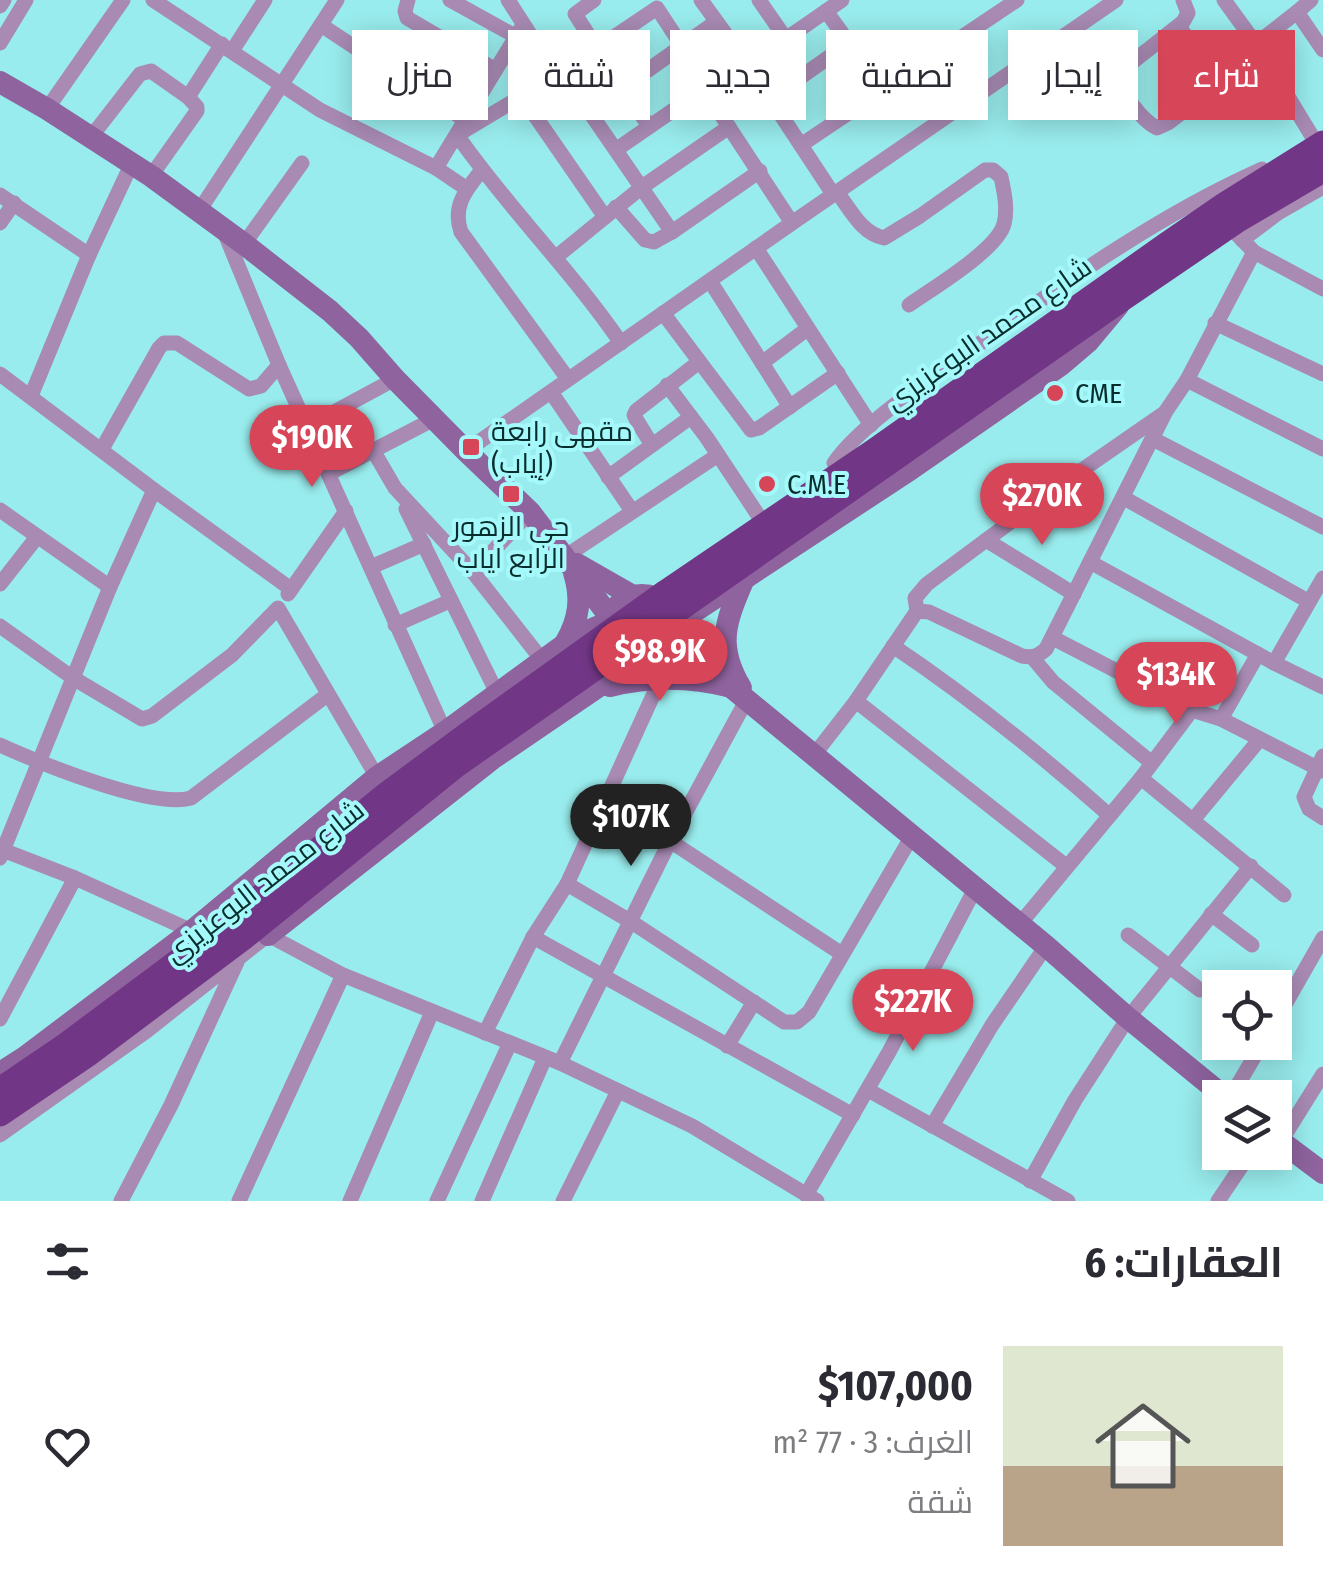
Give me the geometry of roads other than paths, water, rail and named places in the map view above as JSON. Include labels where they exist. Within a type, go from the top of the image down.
[{"type":"highway","name":"شارع محمد البوعزيزي","points":[[696,584],[744,572],[1122,299],[1236,233],[1321,173]]},
{"type":"highway","name":"شارع محمد البوعزيزي","points":[[696,584],[874,451],[1224,205],[1321,173]]},
{"type":"highway","points":[[557,665],[696,584]]},
{"type":"highway","name":"شارع محمد البوعزيزي","points":[[0,1090],[212,936],[557,665]]},
{"type":"highway","name":"شارع محمد البوعزيزي","points":[[0,1114],[87,1055],[262,923],[455,766],[557,665]]},
{"type":"main road","points":[[0,82],[199,210],[359,338],[394,379],[530,512],[610,620],[612,644],[623,655],[685,678],[733,688]]},
{"type":"main road","points":[[0,1073],[192,930],[377,777],[497,693],[557,665],[586,630],[610,620],[619,604],[638,596],[758,516],[1041,322],[1094,295]]},
{"type":"main road","points":[[566,556],[638,596],[650,596],[664,603],[675,626],[733,688],[1206,1080]]},
{"type":"main road","points":[[557,665],[578,615],[580,600],[574,570],[566,556]]},
{"type":"main road","points":[[268,935],[492,758],[588,694],[624,682],[649,666],[674,638],[675,626],[744,572]]},
{"type":"main road","points":[[733,688],[724,643],[744,572]]},
{"type":"main road","points":[[1292,1150],[1323,1173]]},
{"type":"street","points":[[0,6],[4,0]]},
{"type":"street","points":[[0,43],[26,0]]},
{"type":"street","points":[[47,109],[123,0]]},
{"type":"street","points":[[154,0],[174,5],[227,47],[332,117],[436,168],[467,189]]},
{"type":"street","points":[[188,98],[265,0]]},
{"type":"street","points":[[199,210],[337,0]]},
{"type":"street","points":[[408,0],[407,18],[494,69]]},
{"type":"street","points":[[450,0],[519,30]]},
{"type":"street","points":[[508,0],[519,30]]},
{"type":"street","points":[[586,30],[570,7],[594,0]]},
{"type":"street","points":[[701,0],[722,30]]},
{"type":"street","points":[[759,0],[780,30]]},
{"type":"street","points":[[798,30],[842,0]]},
{"type":"street","points":[[986,0],[996,14]]},
{"type":"street","points":[[972,30],[1017,0]]},
{"type":"street","points":[[466,451],[1116,0]]},
{"type":"street","points":[[1179,26],[1217,82],[1157,128],[1142,116],[1116,74],[1179,26],[1188,13],[1183,0]]},
{"type":"street","points":[[1224,0],[1246,30]]},
{"type":"street","points":[[1274,30],[1311,0]]},
{"type":"street","points":[[624,30],[662,4],[672,30]]},
{"type":"street","points":[[826,11],[840,30]]},
{"type":"street","points":[[1297,12],[1323,50]]},
{"type":"street","points":[[705,30],[716,22]]},
{"type":"street","points":[[321,25],[352,45]]},
{"type":"street","points":[[488,80],[508,47]]},
{"type":"street","points":[[32,396],[89,255],[141,170],[197,107],[151,71],[144,72],[91,137]]},
{"type":"street","points":[[457,136],[508,105]]},
{"type":"street","points":[[616,149],[670,112]]},
{"type":"street","points":[[436,168],[465,120]]},
{"type":"street","points":[[540,120],[611,212],[649,242],[672,232],[760,171]]},
{"type":"street","points":[[596,120],[672,232]]},
{"type":"street","points":[[646,120],[650,126]]},
{"type":"street","points":[[724,120],[792,222]]},
{"type":"street","points":[[785,120],[835,193],[872,235],[884,238],[985,170],[1000,176],[1006,217],[998,236],[978,256],[910,305]]},
{"type":"street","points":[[801,145],[837,120]]},
{"type":"street","points":[[834,463],[846,447],[872,426],[1024,312],[1128,242],[1221,189],[1321,173],[1294,120]]},
{"type":"street","points":[[556,257],[642,187],[729,128]]},
{"type":"street","points":[[457,136],[592,301],[621,343]]},
{"type":"street","points":[[244,244],[302,163]]},
{"type":"street","points":[[482,170],[458,208],[461,232],[568,378]]},
{"type":"street","points":[[0,222],[7,199],[89,255]]},
{"type":"street","points":[[224,230],[445,732]]},
{"type":"street","points":[[1236,233],[1254,252],[1323,289]]},
{"type":"street","points":[[756,248],[872,426]]},
{"type":"street","points":[[1032,658],[1052,638],[1166,412],[1254,252]]},
{"type":"street","points":[[710,280],[790,407]]},
{"type":"street","points":[[664,313],[751,430],[838,373]]},
{"type":"street","points":[[1216,323],[1323,374]]},
{"type":"street","points":[[762,364],[807,329]]},
{"type":"street","points":[[102,449],[164,343],[176,344],[249,388],[261,386],[280,364]]},
{"type":"street","points":[[652,446],[634,415],[698,362]]},
{"type":"street","points":[[0,374],[291,589]]},
{"type":"street","points":[[308,426],[394,379]]},
{"type":"street","points":[[1187,380],[1323,449]]},
{"type":"street","points":[[667,385],[758,516]]},
{"type":"street","points":[[550,392],[632,512]]},
{"type":"street","points":[[814,755],[917,611],[914,598],[921,590],[1166,412]]},
{"type":"street","points":[[608,477],[691,417]]},
{"type":"street","points":[[330,473],[434,419]]},
{"type":"street","points":[[1153,439],[1323,527]]},
{"type":"street","points":[[374,452],[497,693]]},
{"type":"street","points":[[566,556],[718,455]]},
{"type":"street","points":[[394,488],[557,665]]},
{"type":"street","points":[[154,490],[1,853],[76,878],[192,930]]},
{"type":"street","points":[[1124,498],[1308,602]]},
{"type":"street","points":[[0,510],[110,587]]},
{"type":"street","points":[[0,626],[73,678],[138,717],[148,718],[222,664],[278,608],[346,512]]},
{"type":"street","points":[[473,572],[530,512]]},
{"type":"street","points":[[0,584],[38,536]]},
{"type":"street","points":[[986,540],[1074,594]]},
{"type":"street","points":[[371,567],[424,544]]},
{"type":"street","points":[[1090,562],[1323,686]]},
{"type":"street","points":[[1274,662],[1323,578]]},
{"type":"street","points":[[395,625],[450,601]]},
{"type":"street","points":[[278,608],[377,777]]},
{"type":"street","points":[[917,611],[929,612],[1032,658],[1053,682],[1152,763]]},
{"type":"street","points":[[1052,638],[1192,710],[1221,719],[1321,765],[1304,801],[1323,818]]},
{"type":"street","points":[[893,646],[953,687],[1108,815]]},
{"type":"street","points":[[1221,719],[1258,654]]},
{"type":"street","points":[[484,1034],[533,938],[567,884],[649,666]]},
{"type":"street","points":[[482,1201],[552,1060],[603,975],[670,841],[733,688]]},
{"type":"street","points":[[0,745],[40,763],[152,799],[179,801],[190,798],[327,695]]},
{"type":"street","points":[[856,701],[1066,866]]},
{"type":"street","points":[[1019,924],[1141,778],[1192,710]]},
{"type":"street","points":[[1193,820],[1260,739]]},
{"type":"street","points":[[1141,778],[1284,895]]},
{"type":"street","points":[[567,884],[784,1022],[796,1022],[809,1012],[912,836]]},
{"type":"street","points":[[670,841],[842,954]]},
{"type":"street","points":[[1030,1180],[1128,1018],[1251,866]]},
{"type":"street","points":[[0,1018],[76,878]]},
{"type":"street","points":[[0,1135],[130,1043],[268,935],[343,975],[552,1060],[692,1126],[812,1199],[975,888]]},
{"type":"street","points":[[1211,914],[1252,946]]},
{"type":"street","points":[[1128,934],[1200,990]]},
{"type":"street","points":[[533,938],[853,1116]]},
{"type":"street","points":[[1292,992],[1323,938]]},
{"type":"street","points":[[932,1126],[992,1025],[1046,946]]},
{"type":"street","points":[[121,1201],[171,1105],[240,956]]},
{"type":"street","points":[[240,1201],[343,975]]},
{"type":"street","points":[[197,991],[211,997],[215,1014]]},
{"type":"street","points":[[727,1046],[754,1002]]},
{"type":"street","points":[[350,1201],[432,1012]]},
{"type":"street","points":[[437,1201],[510,1043]]},
{"type":"street","points":[[1292,1119],[1323,1074]]},
{"type":"street","points":[[868,1090],[1068,1201]]},
{"type":"street","points":[[563,1201],[618,1091]]},
{"type":"street","points":[[1218,1201],[1239,1170]]},
{"type":"place","name":"CME","points":[[1055,393]]},
{"type":"place","name":"مقهى رابعة (إياب)","points":[[471,447]]},
{"type":"place","name":"C.M.E","points":[[767,484]]},
{"type":"place","name":"حي الزهور الرابع اياب","points":[[511,494]]}]
